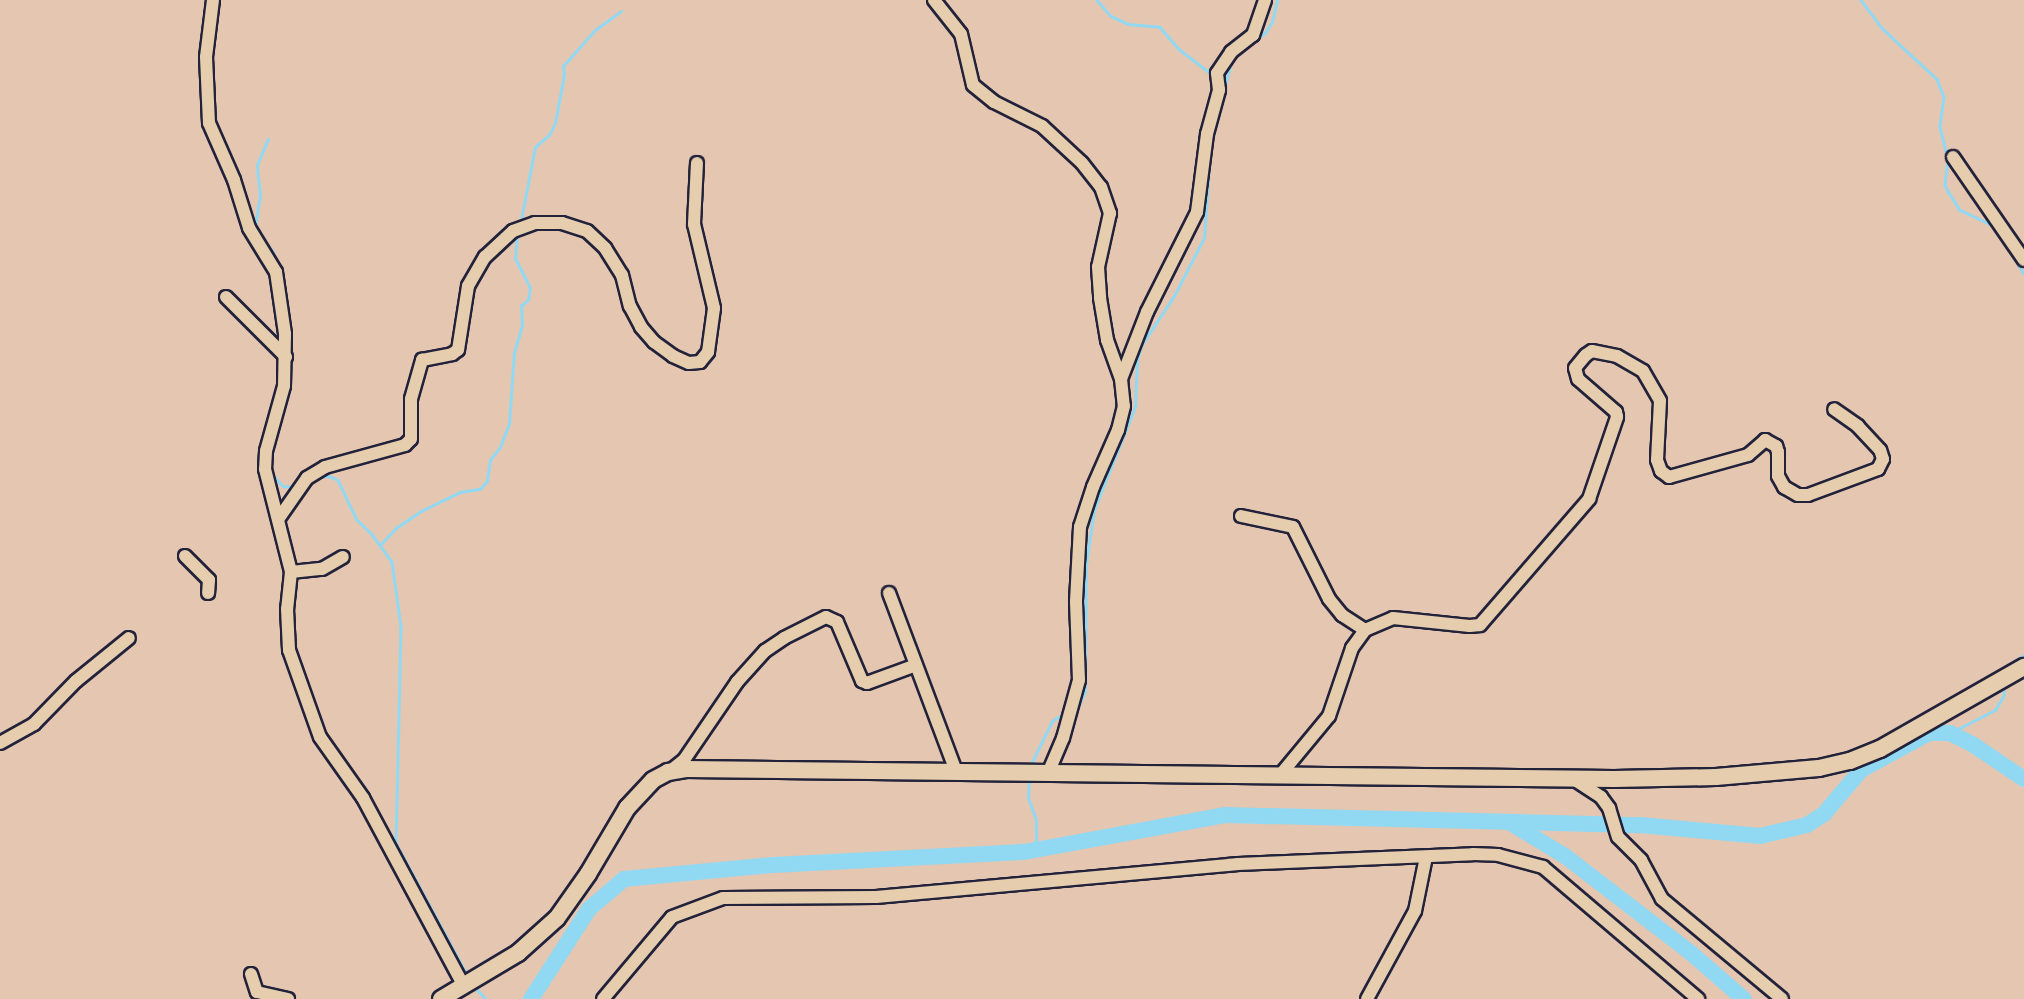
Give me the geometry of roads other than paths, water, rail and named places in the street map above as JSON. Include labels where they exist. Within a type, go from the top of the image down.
[{"type":"main road","points":[[441,999],[518,953],[557,918],[588,874],[627,808],[653,780],[668,772],[686,769],[1048,774],[1716,777],[1819,768],[1850,761],[1880,749],[2024,667]]},
{"type":"street","points":[[213,0],[206,57],[209,123],[234,180],[249,228],[276,272],[286,357],[280,408],[266,452],[265,469],[291,572],[287,609],[289,650],[311,718],[337,765],[363,798],[469,983]]},
{"type":"street","points":[[934,0],[961,34],[973,85],[994,102],[1042,127],[1094,174],[1110,213],[1098,267],[1101,310],[1121,379],[1122,416],[1080,527],[1076,602],[1079,680],[1063,738],[1048,774]]},
{"type":"street","points":[[1121,379],[1147,312],[1197,212],[1207,134],[1219,90],[1217,73],[1231,52],[1253,35],[1265,0]]},
{"type":"street","points":[[1953,158],[2024,260]]},
{"type":"street","points":[[279,518],[307,478],[326,467],[405,445],[411,439],[411,399],[422,360],[458,350],[468,286],[485,257],[513,231],[535,223],[562,223],[587,231],[605,248],[622,275],[630,306],[640,327],[673,356],[689,363],[700,362],[708,352],[714,308],[694,224],[697,163]]},
{"type":"street","points":[[226,297],[286,357]]},
{"type":"street","points":[[1280,774],[1329,716],[1352,648],[1365,629],[1394,618],[1480,625],[1574,519],[1594,491],[1604,451],[1617,417],[1616,412],[1593,395],[1576,374],[1578,362],[1592,351],[1617,356],[1639,366],[1658,396],[1657,460],[1661,471],[1669,477],[1748,455],[1765,440],[1776,446],[1779,453],[1778,477],[1784,487],[1798,495],[1808,495],[1878,469],[1883,458],[1880,450],[1858,426],[1834,409]]},
{"type":"street","points":[[1241,516],[1293,527],[1329,599],[1342,615],[1365,629]]},
{"type":"street","points":[[185,556],[209,580],[208,593]]},
{"type":"street","points":[[291,572],[322,569],[343,557]]},
{"type":"street","points":[[889,593],[956,771]]},
{"type":"street","points":[[668,772],[684,760],[737,682],[765,651],[783,638],[826,617],[838,622],[862,681],[867,684],[916,665]]},
{"type":"street","points":[[0,743],[34,724],[76,681],[129,638]]},
{"type":"street","points":[[1572,778],[1601,797],[1609,808],[1618,837],[1641,860],[1667,904],[1782,999]]},
{"type":"street","points":[[603,999],[673,917],[723,898],[876,897],[1238,864],[1498,855],[1542,867],[1698,999]]},
{"type":"street","points":[[1367,999],[1411,921],[1421,891],[1426,857]]},
{"type":"street","points":[[251,974],[257,992],[288,999]]},
{"type":"street","points":[[1675,999],[1684,988]]},
{"type":"waterway","points":[[1097,0],[1111,16],[1128,24],[1160,27],[1179,49],[1214,76]]},
{"type":"waterway","points":[[1243,50],[1265,33],[1272,22],[1277,0]]},
{"type":"waterway","points":[[1861,0],[1883,29],[1937,79],[1944,97],[1940,127],[1948,160],[1945,185],[1960,210],[1994,226]]},
{"type":"waterway","points":[[521,220],[535,147],[549,135],[555,123],[564,75],[563,66],[595,30],[621,11]]},
{"type":"waterway","points":[[1224,89],[1231,62]]},
{"type":"waterway","points":[[1212,137],[1216,123]]},
{"type":"waterway","points":[[255,227],[260,196],[257,165],[268,139]]},
{"type":"waterway","points":[[1075,714],[1085,692],[1086,564],[1094,510],[1135,407],[1137,361],[1141,346],[1174,296],[1204,238],[1209,167]]},
{"type":"waterway","points":[[381,544],[396,528],[423,510],[460,492],[480,489],[487,481],[490,460],[500,447],[509,424],[514,353],[522,325],[521,306],[528,300],[530,288],[515,259],[517,234]]},
{"type":"waterway","points":[[264,241],[272,250],[280,268]]},
{"type":"waterway","points":[[2005,243],[2024,274]]},
{"type":"waterway","points":[[278,430],[290,375]]},
{"type":"waterway","points":[[271,473],[283,486],[293,487]]},
{"type":"waterway","points":[[318,477],[329,476],[338,480],[357,520],[371,533],[392,562],[401,627],[396,843],[468,976]]},
{"type":"waterway","points":[[2004,668],[2024,655]]},
{"type":"waterway","points":[[1950,733],[1995,710],[2004,695],[2003,687]]},
{"type":"waterway","points":[[1030,766],[1052,721],[1065,713]]},
{"type":"waterway","points":[[531,999],[589,909],[624,879],[773,865],[1024,852],[1225,815],[1640,825],[1760,836],[1807,825],[1824,814],[1861,770],[1929,733],[1950,733],[1975,746],[2024,779]]},
{"type":"waterway","points":[[1024,852],[1033,847],[1036,839],[1036,820],[1028,798],[1029,781]]},
{"type":"waterway","points":[[1512,824],[1565,856],[1691,953],[1744,999]]},
{"type":"waterway","points":[[473,985],[486,999]]}]
